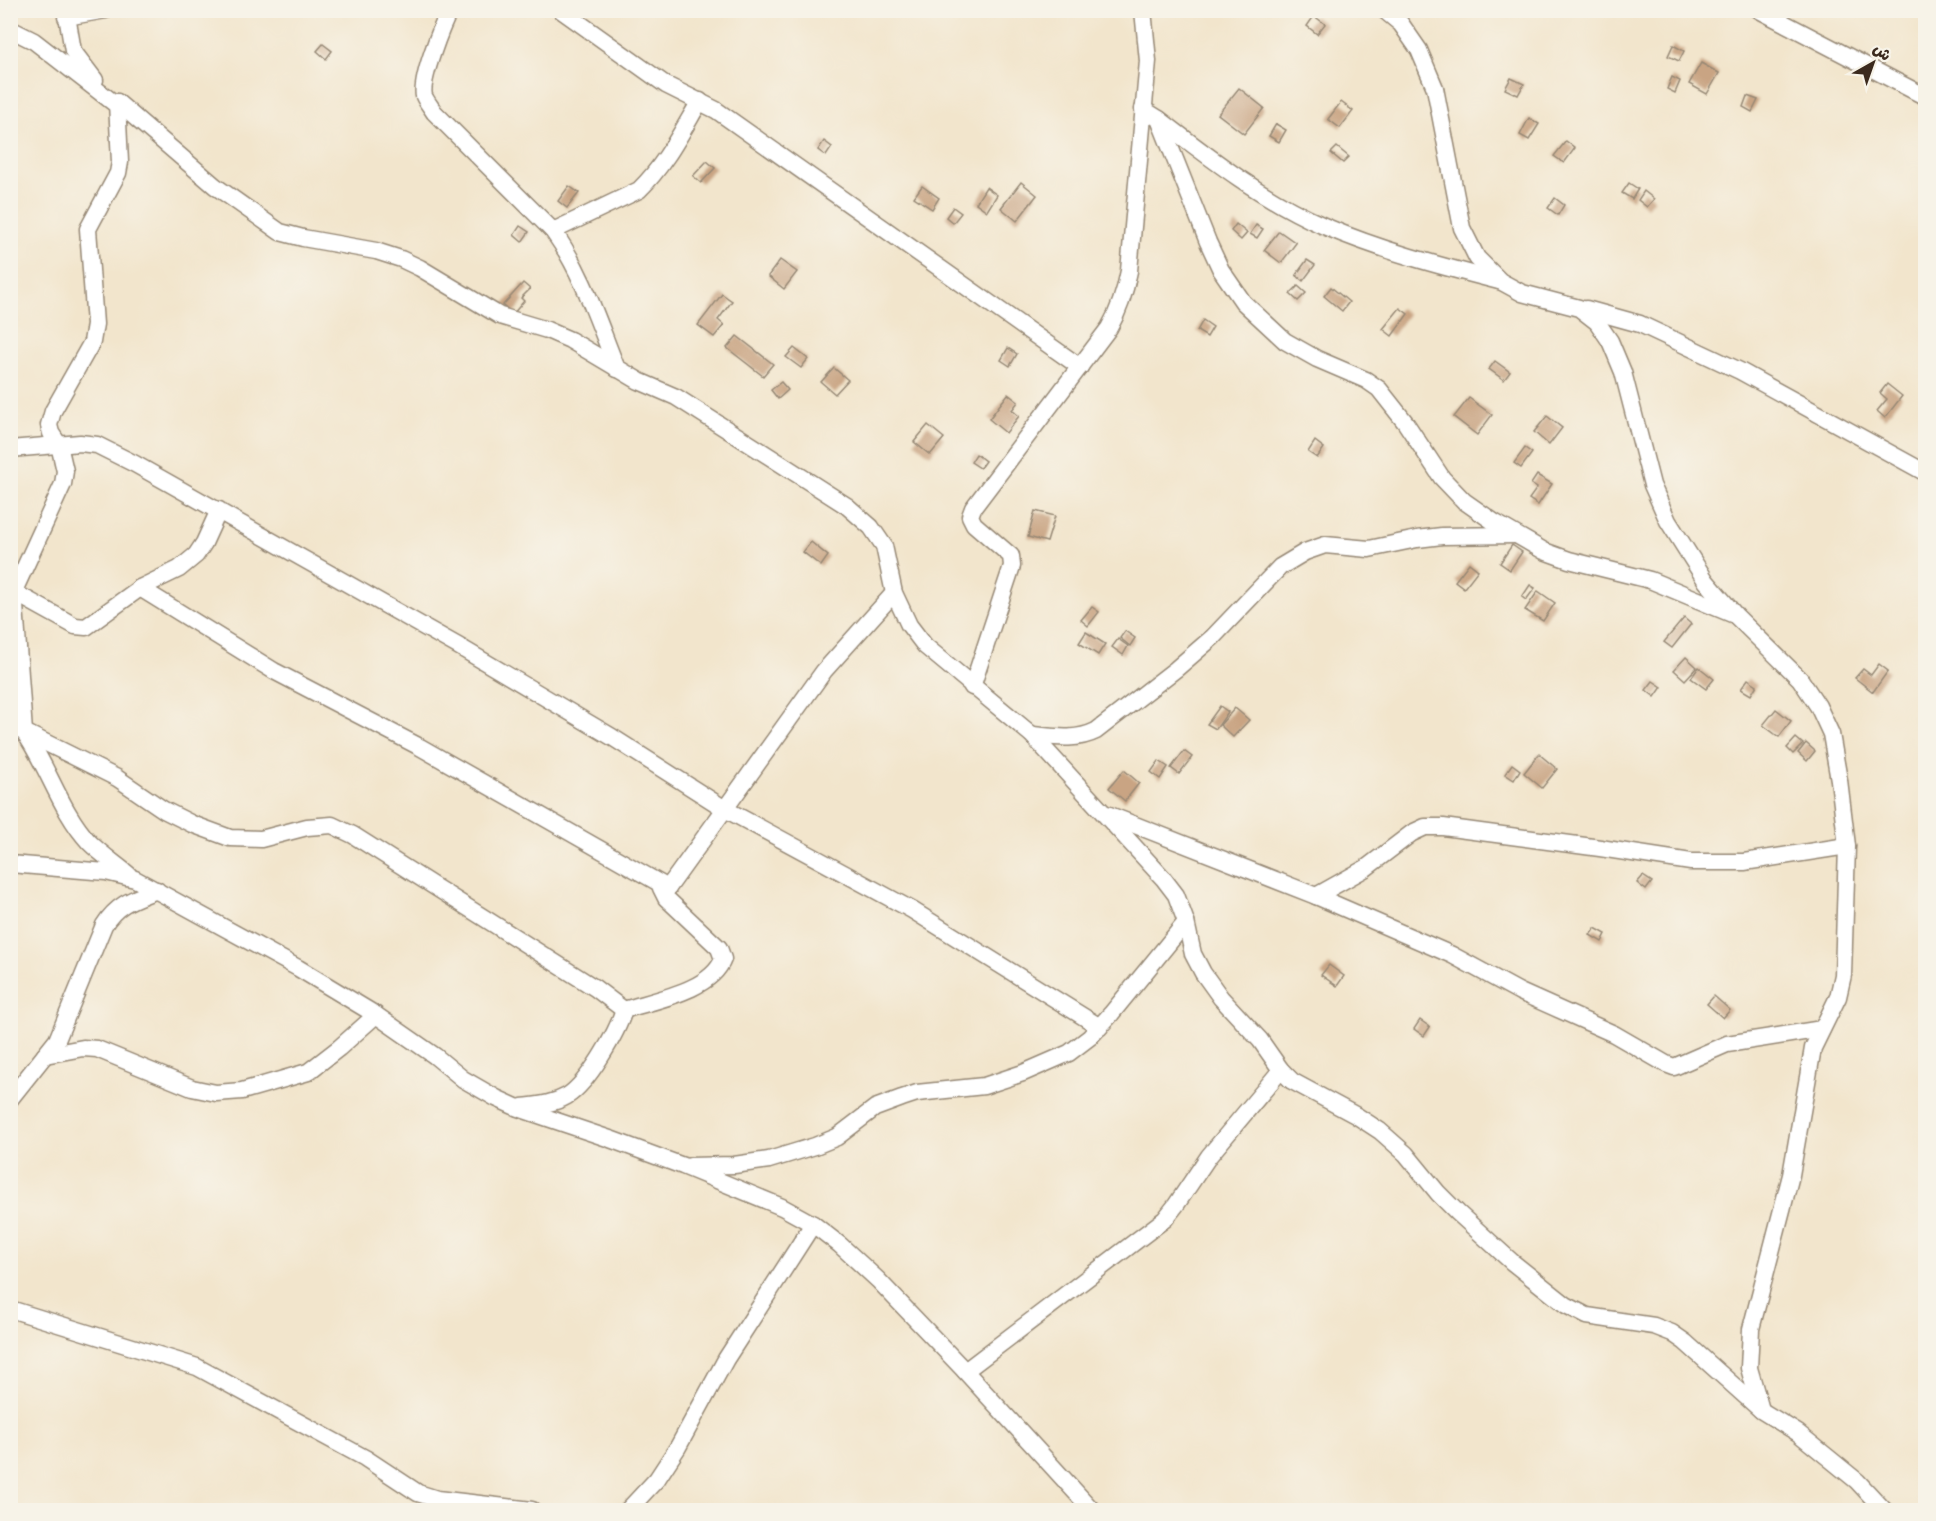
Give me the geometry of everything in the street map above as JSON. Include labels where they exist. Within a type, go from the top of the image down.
[{"type":"street","points":[[106,10],[66,14],[73,51],[116,102],[120,162],[118,173],[88,229],[95,324],[92,342],[53,411],[49,425],[59,445],[65,471],[63,484],[12,590],[17,729],[35,747],[79,829],[90,842],[135,879],[298,968],[376,1015],[463,1078],[496,1098],[518,1108],[683,1166],[782,1207],[813,1224],[878,1280],[1092,1510]]},
{"type":"street","points":[[450,10],[424,81],[424,96],[434,112],[553,231],[578,271],[617,369]]},
{"type":"street","points":[[561,10],[666,85],[716,110],[1080,367]]},
{"type":"street","points":[[972,687],[1012,566],[1011,556],[974,524],[970,516],[973,508],[1109,328],[1120,309],[1125,294],[1148,61],[1143,10]]},
{"type":"street","points":[[1384,10],[1401,24],[1419,50],[1435,88],[1462,228],[1477,258],[1500,281]]},
{"type":"street","points":[[1759,10],[1926,97]]},
{"type":"street","points":[[10,28],[34,41],[116,102],[215,186],[280,232],[376,251],[401,259],[500,315],[570,340],[639,381],[676,397],[847,506],[872,527],[884,546],[894,593],[909,625],[924,646],[1032,735],[1176,895],[1193,954],[1203,973],[1221,998],[1260,1040],[1281,1070],[1293,1081],[1380,1131],[1406,1154],[1458,1213],[1512,1262],[1566,1305],[1587,1316],[1654,1326],[1672,1333],[1762,1411],[1798,1433],[1831,1459],[1857,1481],[1884,1510]]},
{"type":"street","points":[[553,231],[639,190],[651,179],[662,163],[700,101]]},
{"type":"street","points":[[1143,109],[1206,156],[1272,199],[1323,226],[1381,247],[1500,281],[1522,293],[1640,324],[1740,371],[1926,473]]},
{"type":"street","points":[[1159,119],[1221,270],[1244,302],[1285,341],[1379,389],[1453,490],[1494,522],[1544,551],[1569,560],[1650,580],[1736,616]]},
{"type":"street","points":[[1579,308],[1597,322],[1610,341],[1623,372],[1652,485],[1668,521],[1706,581],[1736,616],[1800,679],[1818,706],[1831,734],[1839,780],[1847,846],[1843,975],[1838,997],[1813,1048],[1791,1175],[1751,1329],[1749,1368],[1762,1411]]},
{"type":"street","points":[[10,449],[80,443],[97,446],[219,510],[612,737],[725,809],[912,910],[1100,1027]]},
{"type":"street","points":[[12,590],[75,626],[86,627],[140,588],[179,569],[196,555],[219,510]]},
{"type":"street","points":[[1032,735],[1074,738],[1096,731],[1176,669],[1213,637],[1280,567],[1305,552],[1325,545],[1369,549],[1442,536],[1516,535]]},
{"type":"street","points":[[140,588],[274,671],[420,747],[668,888]]},
{"type":"street","points":[[668,888],[824,671],[894,593]]},
{"type":"street","points":[[17,729],[117,778],[164,810],[192,824],[230,838],[261,839],[307,827],[332,825],[353,835],[595,988],[624,1010]]},
{"type":"street","points":[[1104,813],[1316,896],[1452,955],[1520,992],[1614,1034],[1674,1067],[1727,1044],[1821,1029]]},
{"type":"street","points":[[1316,896],[1366,868],[1412,833],[1425,827],[1443,827],[1691,862],[1744,862],[1847,846]]},
{"type":"street","points":[[10,864],[106,872],[135,879]]},
{"type":"street","points":[[518,1108],[551,1103],[579,1088],[613,1036],[624,1010],[692,988],[719,970],[723,959],[718,948],[666,898],[661,888],[668,888]]},
{"type":"street","points":[[12,1095],[61,1032],[104,925],[112,912],[126,902],[157,890]]},
{"type":"street","points":[[683,1166],[769,1161],[837,1137],[875,1108],[902,1098],[918,1093],[984,1086],[1023,1073],[1069,1053],[1100,1027],[1185,922]]},
{"type":"street","points":[[45,1054],[83,1048],[97,1049],[192,1088],[216,1094],[242,1091],[308,1072],[376,1015]]},
{"type":"street","points":[[965,1371],[1165,1219],[1209,1156],[1281,1070]]},
{"type":"street","points":[[628,1510],[657,1479],[678,1447],[726,1359],[813,1224]]},
{"type":"street","points":[[10,1310],[197,1367],[365,1458],[418,1493],[437,1499],[532,1510]]},
{"type":"building","points":[[1314,16],[1325,24],[1317,34],[1307,26]]},
{"type":"building","points":[[323,44],[332,51],[326,59],[317,51]]},
{"type":"building","points":[[1673,45],[1684,51],[1679,61],[1668,56]]},
{"type":"building","points":[[1701,63],[1719,73],[1707,94],[1689,84]]},
{"type":"building","points":[[1672,77],[1680,81],[1675,93],[1667,89]]},
{"type":"building","points":[[1511,78],[1524,84],[1518,95],[1505,89]]},
{"type":"building","points":[[1239,88],[1264,108],[1244,134],[1218,114]]},
{"type":"building","points":[[1747,96],[1758,100],[1752,112],[1743,107]]},
{"type":"building","points":[[1341,102],[1353,111],[1340,128],[1328,119]]},
{"type":"building","points":[[1529,118],[1539,124],[1529,140],[1520,135]]},
{"type":"building","points":[[1276,124],[1286,130],[1279,142],[1269,136]]},
{"type":"building","points":[[824,141],[832,147],[826,156],[818,150]]},
{"type":"building","points":[[1566,141],[1575,148],[1564,163],[1554,156]]},
{"type":"building","points":[[1337,147],[1349,157],[1343,163],[1331,153]]},
{"type":"building","points":[[707,161],[715,168],[701,183],[693,176]]},
{"type":"building","points":[[1021,182],[1037,195],[1017,221],[1001,208]]},
{"type":"building","points":[[1629,183],[1638,189],[1632,199],[1622,193]]},
{"type":"building","points":[[569,186],[579,193],[567,208],[558,201]]},
{"type":"building","points":[[922,186],[939,198],[932,209],[914,197]]},
{"type":"building","points":[[986,187],[997,195],[987,211],[976,203]]},
{"type":"building","points":[[1644,191],[1654,199],[1647,207],[1638,200]]},
{"type":"building","points":[[1555,198],[1564,205],[1558,215],[1548,208]]},
{"type":"building","points":[[953,207],[961,213],[953,223],[946,217]]},
{"type":"building","points":[[1236,224],[1247,233],[1241,240],[1231,231]]},
{"type":"building","points":[[1256,225],[1263,229],[1257,238],[1250,234]]},
{"type":"building","points":[[520,226],[529,232],[522,242],[514,235]]},
{"type":"building","points":[[1279,231],[1296,243],[1281,263],[1264,250]]},
{"type":"building","points":[[780,260],[797,272],[784,289],[768,276]]},
{"type":"building","points":[[1307,260],[1315,265],[1303,281],[1296,275]]},
{"type":"building","points":[[523,283],[530,289],[521,298],[524,301],[513,314],[503,305]]},
{"type":"building","points":[[1298,286],[1306,293],[1298,301],[1290,294]]},
{"type":"building","points":[[1331,287],[1349,302],[1342,311],[1324,296]]},
{"type":"building","points":[[722,294],[732,301],[718,320],[724,325],[714,337],[698,325]]},
{"type":"building","points":[[1400,308],[1408,314],[1392,336],[1383,329]]},
{"type":"building","points":[[1203,320],[1213,327],[1207,337],[1197,331]]},
{"type":"building","points":[[737,336],[773,364],[763,376],[727,348]]},
{"type":"building","points":[[794,348],[808,359],[801,368],[786,357]]},
{"type":"building","points":[[1008,348],[1017,354],[1010,366],[1001,360]]},
{"type":"building","points":[[1495,361],[1510,372],[1504,380],[1489,369]]},
{"type":"building","points":[[834,368],[848,380],[835,394],[821,382]]},
{"type":"building","points":[[781,382],[788,390],[778,399],[771,390]]},
{"type":"building","points":[[1887,384],[1902,396],[1885,418],[1877,411],[1887,399],[1880,393]]},
{"type":"building","points":[[1008,394],[1018,402],[1012,410],[1019,416],[1006,433],[989,419]]},
{"type":"building","points":[[1469,398],[1492,415],[1477,435],[1454,417]]},
{"type":"building","points":[[1547,416],[1562,428],[1549,445],[1534,432]]},
{"type":"building","points":[[928,425],[944,438],[930,455],[914,442]]},
{"type":"building","points":[[1315,441],[1324,448],[1317,458],[1308,452]]},
{"type":"building","points":[[1525,448],[1532,453],[1521,468],[1514,463]]},
{"type":"building","points":[[976,454],[985,461],[980,468],[971,462]]},
{"type":"building","points":[[1537,475],[1552,484],[1538,505],[1529,499],[1537,488],[1531,484]]},
{"type":"building","points":[[1035,511],[1055,516],[1047,542],[1028,537]]},
{"type":"building","points":[[811,542],[828,556],[821,566],[803,552]]},
{"type":"building","points":[[1512,545],[1522,552],[1510,570],[1500,563]]},
{"type":"building","points":[[1469,563],[1478,570],[1464,588],[1455,581]]},
{"type":"building","points":[[1530,585],[1535,588],[1526,600],[1522,597]]},
{"type":"building","points":[[1538,591],[1555,603],[1543,621],[1525,610]]},
{"type":"building","points":[[1092,607],[1099,612],[1088,626],[1081,620]]},
{"type":"building","points":[[1684,618],[1691,624],[1672,648],[1664,642]]},
{"type":"building","points":[[1125,631],[1135,638],[1130,646],[1120,638]]},
{"type":"building","points":[[1086,632],[1105,644],[1098,655],[1079,643]]},
{"type":"building","points":[[1118,639],[1128,646],[1123,655],[1112,647]]},
{"type":"building","points":[[1686,657],[1697,667],[1685,680],[1674,670]]},
{"type":"building","points":[[1879,664],[1888,671],[1873,692],[1855,678],[1863,669],[1871,675]]},
{"type":"building","points":[[1699,667],[1714,679],[1706,689],[1691,678]]},
{"type":"building","points":[[1748,679],[1757,685],[1751,695],[1741,689]]},
{"type":"building","points":[[1653,681],[1662,687],[1655,697],[1646,690]]},
{"type":"building","points":[[1220,706],[1228,712],[1216,729],[1207,724]]},
{"type":"building","points":[[1235,708],[1249,720],[1233,737],[1220,725]]},
{"type":"building","points":[[1776,709],[1791,721],[1779,737],[1763,725]]},
{"type":"building","points":[[1796,738],[1803,744],[1793,754],[1787,748]]},
{"type":"building","points":[[1806,743],[1815,751],[1807,761],[1798,753]]},
{"type":"building","points":[[1184,751],[1192,757],[1179,774],[1171,768]]},
{"type":"building","points":[[1539,754],[1557,769],[1542,788],[1524,773]]},
{"type":"building","points":[[1159,761],[1168,767],[1160,779],[1151,772]]},
{"type":"building","points":[[1512,764],[1520,770],[1514,780],[1505,774]]},
{"type":"building","points":[[1124,770],[1139,783],[1125,801],[1109,788]]},
{"type":"building","points":[[1643,876],[1652,882],[1646,890],[1637,883]]},
{"type":"building","points":[[1595,928],[1606,934],[1602,942],[1590,935]]},
{"type":"building","points":[[1329,965],[1344,976],[1337,986],[1321,975]]},
{"type":"building","points":[[1714,996],[1730,1010],[1723,1018],[1707,1004]]},
{"type":"building","points":[[1420,1020],[1430,1027],[1424,1036],[1414,1029]]}]
